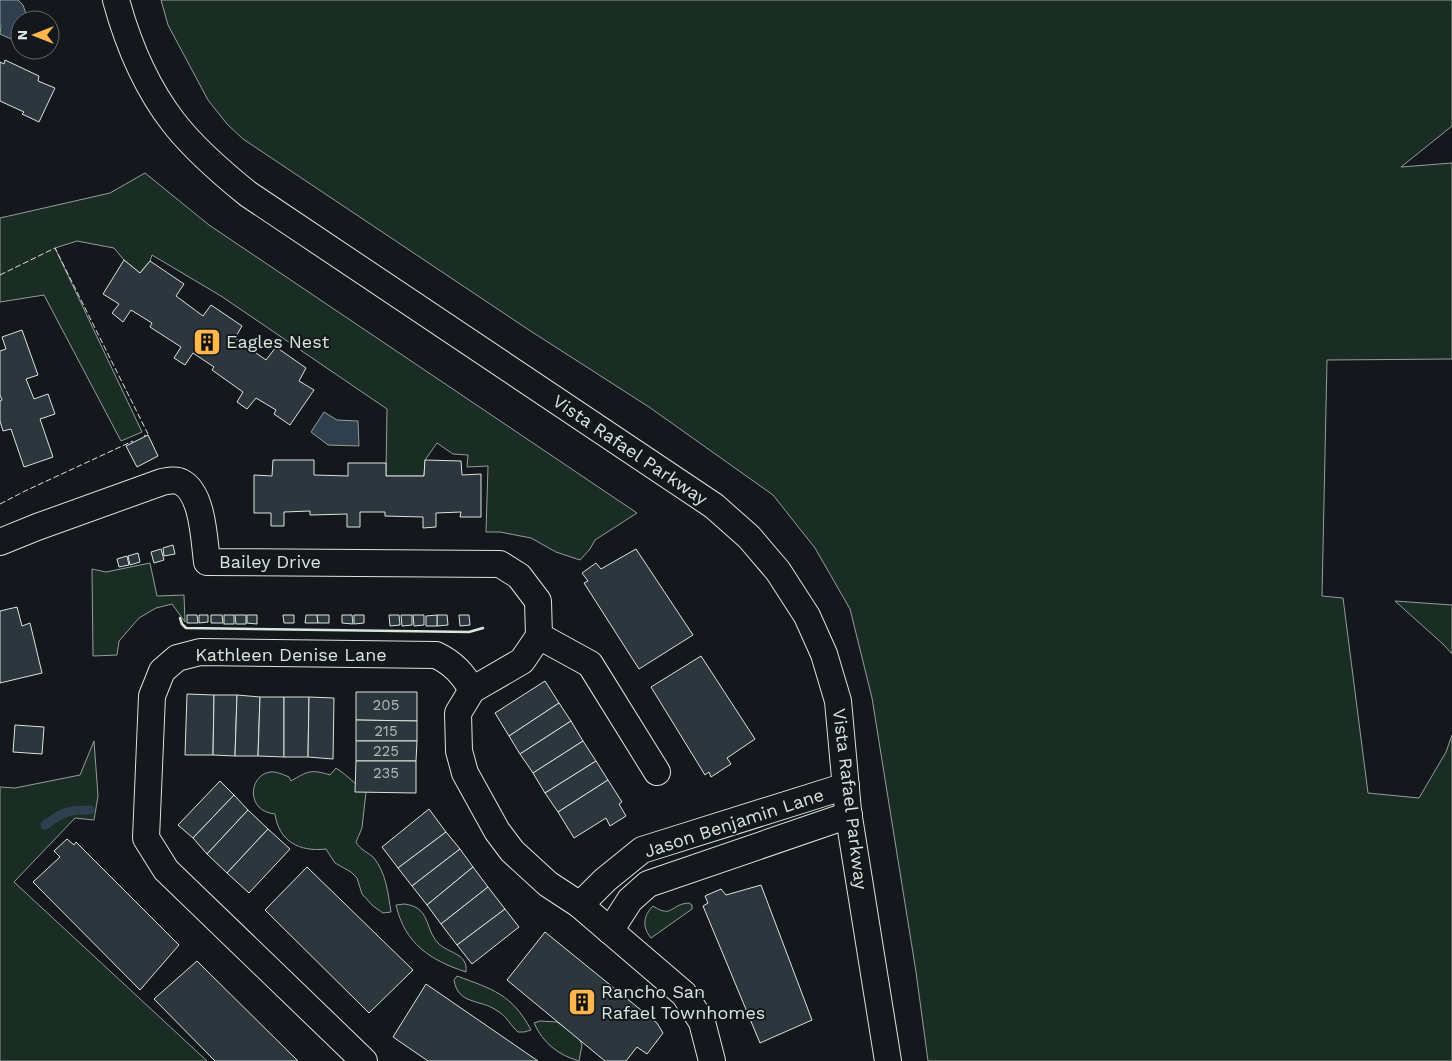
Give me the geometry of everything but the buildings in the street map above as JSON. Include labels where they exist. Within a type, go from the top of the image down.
[{"type":"street","name":"Vista Rafael Parkway","points":[[116,0],[126,36],[147,81],[174,123],[216,167],[248,194],[714,506],[749,537],[778,571],[807,616],[824,654],[838,701],[849,815],[888,1061]]},
{"type":"street","name":"Bailey Drive","points":[[0,542],[162,482],[179,480],[192,490],[202,521],[207,562],[500,564],[519,576],[538,601],[539,636]]},
{"type":"street","points":[[657,772],[590,664],[539,636],[522,660],[472,690],[458,713],[459,750],[465,773],[497,830],[512,851],[548,884],[580,905],[684,994],[702,1022],[712,1061]]},
{"type":"street","name":"Kathleen Denise Lane","points":[[364,1061],[166,870],[146,838],[152,696],[162,671],[177,658],[200,652],[436,655],[448,660],[464,675],[472,690]]},
{"type":"street","name":"Jason Benjamin Lane","points":[[580,905],[605,880],[642,850],[846,786]]},
{"type":"street","name":"Jason Benjamin Lane","points":[[610,931],[630,900],[648,884],[849,815]]},
{"type":"green space","points":[[161,0],[1452,0],[1452,126],[1401,167],[1452,163],[1452,359],[1327,360],[1322,596],[1343,598],[1368,793],[1419,798],[1446,752],[1452,735],[1452,1061],[928,1061],[916,972],[872,698],[850,609],[815,548],[773,495],[649,407],[529,330],[243,139],[227,124],[208,100],[168,25]]},
{"type":"green space","points":[[145,173],[209,225],[637,513],[595,540],[580,560],[556,552],[531,538],[500,532],[486,532],[488,466],[467,467],[468,455],[453,454],[437,443],[425,460],[424,476],[386,476],[387,409],[221,296],[152,255],[150,261],[140,273],[124,260],[114,248],[77,241],[55,248],[142,432],[121,441],[44,295],[0,302],[0,218],[110,193]]},
{"type":"green space","points":[[150,563],[157,596],[184,595],[185,622],[172,604],[156,608],[139,618],[119,641],[117,655],[93,656],[92,569],[106,572]]},
{"type":"green space","points":[[1395,601],[1452,605],[1452,654],[1444,645]]},
{"type":"green space","points":[[94,741],[98,796],[94,820],[75,818],[14,882],[207,1061],[0,1061],[0,787],[15,788],[80,775]]},
{"type":"green space","points":[[336,768],[366,792],[362,828],[356,842],[374,858],[381,870],[386,884],[391,912],[383,913],[373,906],[362,894],[357,878],[351,872],[335,863],[326,849],[308,849],[292,843],[281,832],[275,814],[259,807],[255,800],[254,786],[258,779],[270,772],[289,777],[291,781],[310,772],[330,775]]},
{"type":"green space","points":[[689,903],[692,905],[692,909],[651,938],[646,930],[645,922],[647,914],[653,906],[660,910],[668,911]]},
{"type":"green space","points":[[404,904],[419,909],[438,943],[461,957],[466,966],[466,972],[441,962],[421,949],[400,919],[396,905]]},
{"type":"green space","points":[[457,976],[500,994],[516,1008],[531,1030],[518,1032],[499,1012],[465,998],[456,988],[454,980]]},
{"type":"green space","points":[[540,1021],[557,1022],[579,1038],[582,1045],[579,1061],[558,1052],[542,1037],[534,1023]]},
{"type":"water","points":[[0,0],[18,0],[25,10],[10,10],[10,38],[0,34]]},
{"type":"water","points":[[324,412],[337,420],[358,421],[359,446],[328,445],[311,432]]},
{"type":"waterway","points":[[45,825],[66,813],[90,810]]},
{"type":"fence","points":[[0,275],[55,248],[148,434],[144,436]]},
{"type":"fence","points":[[0,504],[133,441]]},
{"type":"wall","points":[[180,618],[186,628],[469,632],[483,628]]},
{"type":"place","name":"Eagles Nest","points":[[207,342]]},
{"type":"place","name":"Rancho San Rafael Townhomes","points":[[582,1002]]}]
